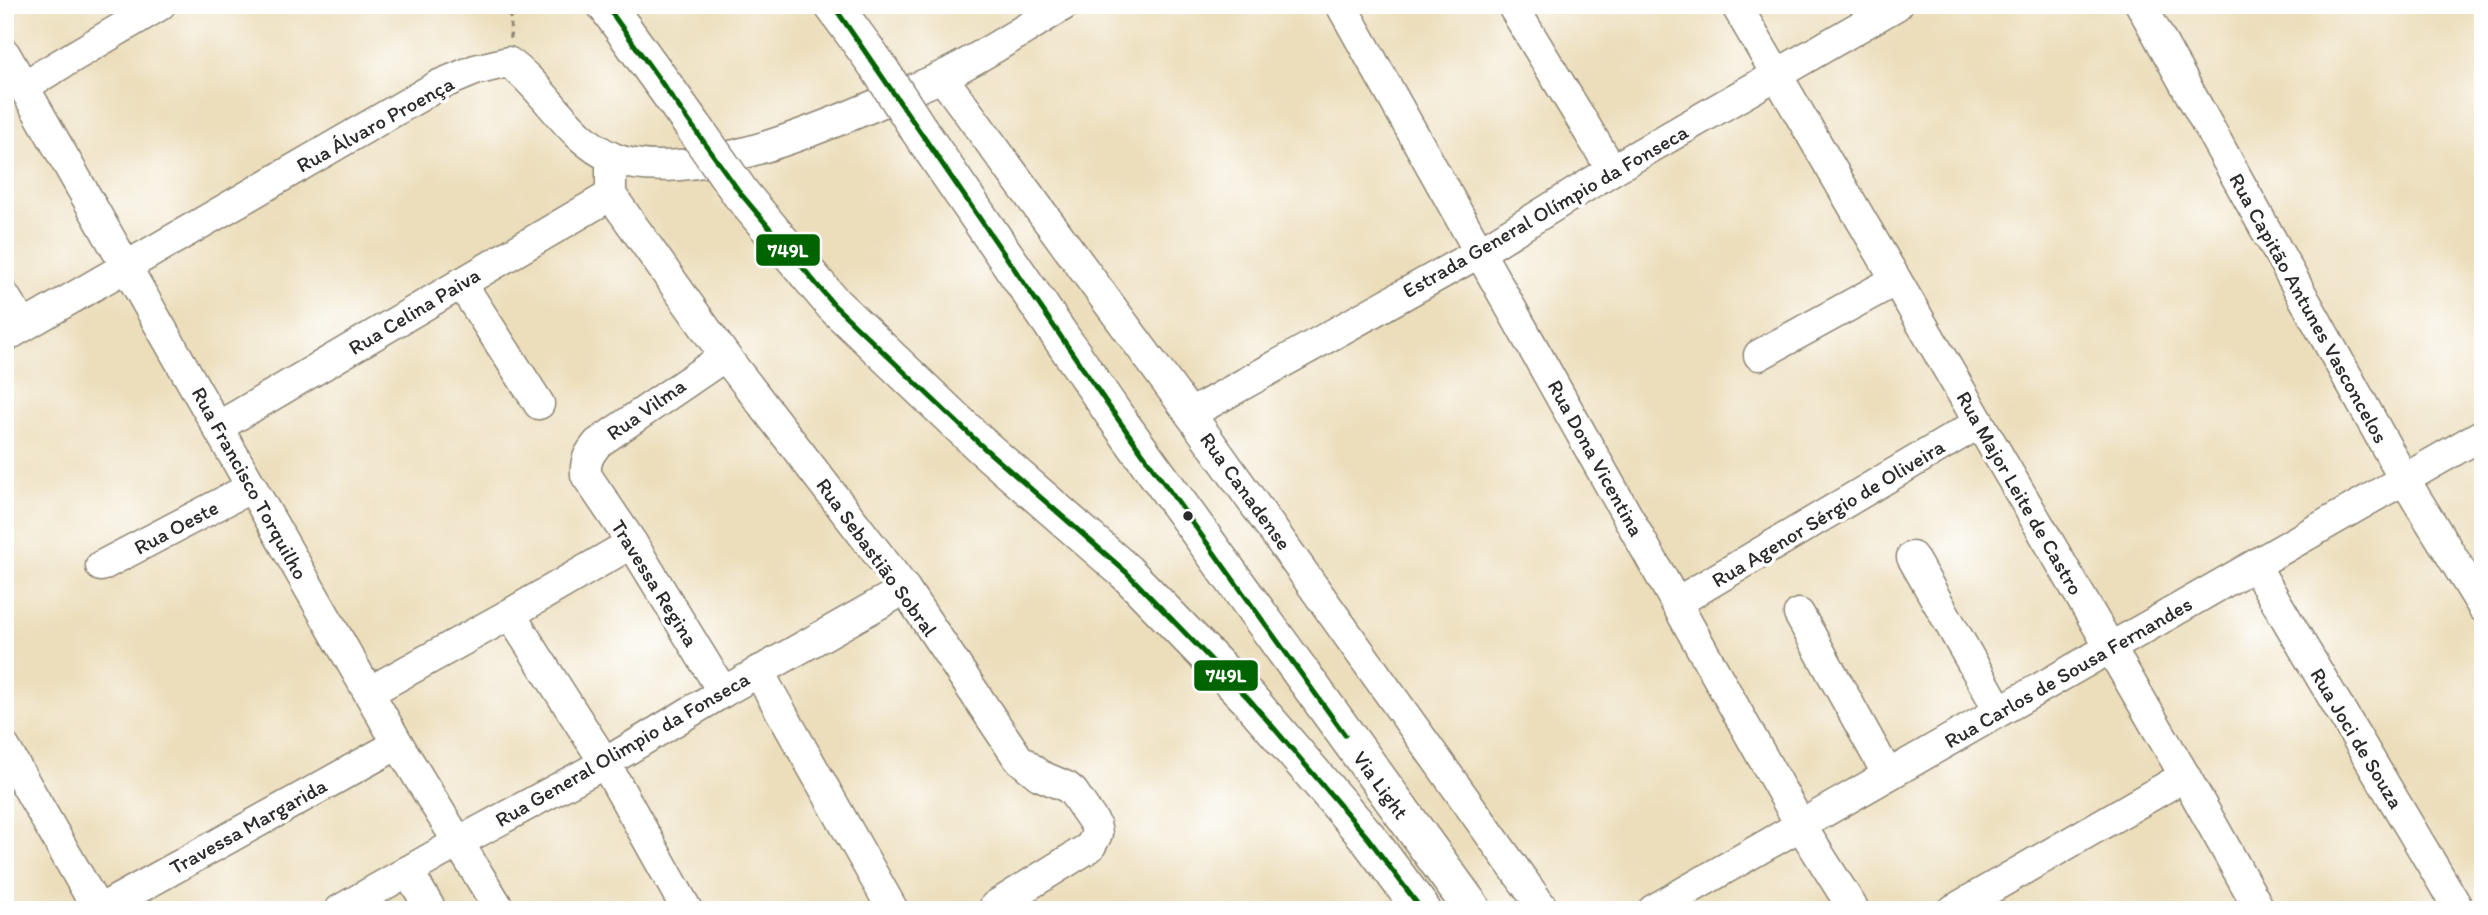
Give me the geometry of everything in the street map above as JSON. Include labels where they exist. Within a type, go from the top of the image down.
[{"type":"main road","name":"Via Light","points":[[606,5],[741,194],[834,305],[983,447],[1126,572],[1249,699],[1368,838],[1422,910]]},
{"type":"main road","name":"Via Light","points":[[833,5],[877,65],[1123,427],[1473,910]]},
{"type":"street","points":[[24,86],[160,5]]},
{"type":"street","points":[[508,62],[525,74],[587,141],[611,157],[637,165],[658,166],[697,162],[756,149],[846,118],[942,77],[1065,5]]},
{"type":"street","name":"Rua Dona Vicentina","points":[[1341,5],[1801,826],[1854,910]]},
{"type":"street","points":[[1512,5],[1612,170]]},
{"type":"street","name":"Rua Major Leite de Castro","points":[[1736,5],[2185,776],[2252,907]]},
{"type":"street","name":"Estrada General Olímpio da Fonseca","points":[[1190,414],[1480,252],[1612,170],[1777,77],[1895,6]]},
{"type":"street","name":"Rua Capitão Antunes Vasconcelos","points":[[2153,9],[2404,479],[2483,607]]},
{"type":"street","name":"Rua Francisco Torquilho","points":[[5,54],[398,744],[500,910]]},
{"type":"street","name":"Rua Álvaro Proença","points":[[14,332],[439,85],[508,62]]},
{"type":"street","name":"Rua Canadense","points":[[942,77],[1190,414],[1544,910]]},
{"type":"street","points":[[611,157],[611,195]]},
{"type":"street","name":"Rua Celina Paiva","points":[[218,427],[611,195]]},
{"type":"street","name":"Rua Sebastião Sobral","points":[[611,195],[725,356],[905,589],[1018,758],[1039,775],[1067,788],[1095,824],[1097,834],[1090,847],[995,906]]},
{"type":"street","points":[[1759,355],[1896,280]]},
{"type":"street","points":[[461,283],[539,404]]},
{"type":"street","points":[[5,297],[14,332]]},
{"type":"street","name":"Rua Vilma","points":[[586,475],[587,457],[598,443],[725,356]]},
{"type":"street","name":"Rua Agenor Sérgio de Oliveira","points":[[1676,603],[1979,423]]},
{"type":"street","name":"Rua Carlos de Sousa Fernandes","points":[[1653,910],[2483,434]]},
{"type":"street","name":"Travessa Regina","points":[[586,475],[723,692]]},
{"type":"street","name":"Rua Oeste","points":[[101,566],[252,487]]},
{"type":"street","points":[[369,692],[632,544]]},
{"type":"street","points":[[1912,556],[1999,710]]},
{"type":"street","name":"Rua Joci de Souza","points":[[2255,566],[2459,910]]},
{"type":"street","name":"Rua General Olimpio da Fonseca","points":[[340,910],[606,763],[758,671],[905,589]]},
{"type":"street","points":[[510,614],[606,763],[687,910]]},
{"type":"street","points":[[1799,614],[1888,775]]},
{"type":"street","points":[[758,671],[893,910]]},
{"type":"street","name":"Travessa Margarida","points":[[99,910],[398,744]]},
{"type":"street","points":[[5,748],[99,910]]},
{"type":"street","points":[[1953,910],[2185,776]]},
{"type":"street","points":[[408,871],[431,910]]},
{"type":"path","points":[[505,5],[510,19],[508,62]]},
{"type":"transit line","name":"749L","points":[[606,5],[741,194],[834,305],[983,447],[1126,572],[1249,699],[1368,838],[1422,910]]},
{"type":"transit line","name":"749L","points":[[833,5],[1110,408],[1345,735]]}]
